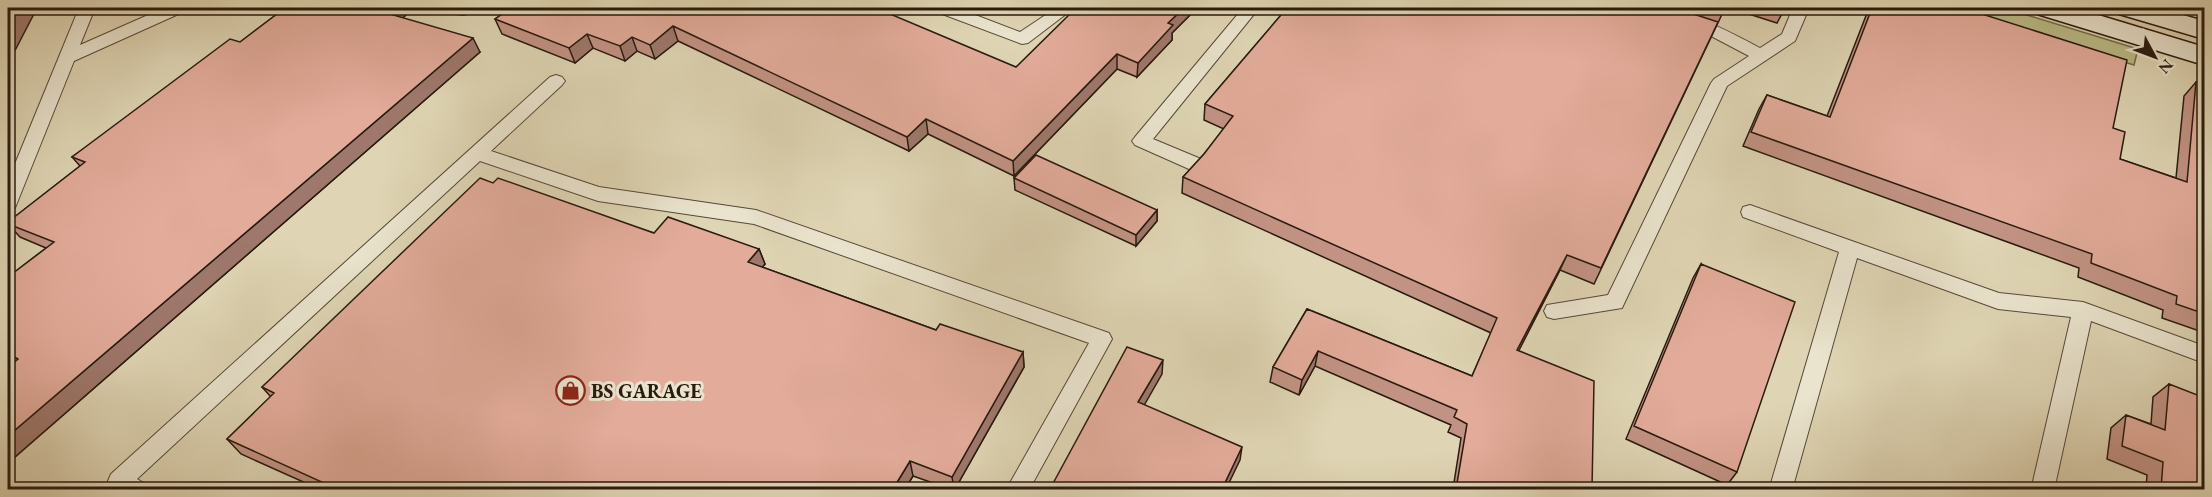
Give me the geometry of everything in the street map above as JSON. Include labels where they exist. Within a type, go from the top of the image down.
[{"type":"main road","points":[[2047,8],[2205,56]]},
{"type":"main road","points":[[2129,8],[2205,30]]},
{"type":"lane","points":[[8,203],[87,8]]},
{"type":"lane","points":[[68,57],[177,8]]},
{"type":"lane","points":[[943,8],[1022,39],[1066,8]]},
{"type":"lane","points":[[1195,164],[1140,141],[1251,8]]},
{"type":"lane","points":[[1647,8],[1717,32],[1760,55]]},
{"type":"lane","points":[[1554,311],[1615,302],[1720,83],[1789,37],[1801,8]]},
{"type":"lane","points":[[136,489],[119,481],[556,81]]},
{"type":"lane","points":[[477,153],[598,194],[756,217],[1102,339],[1017,489]]},
{"type":"lane","points":[[1750,212],[1998,301],[2083,310],[2205,355]]},
{"type":"lane","points":[[1780,489],[1850,248]]},
{"type":"lane","points":[[2042,489],[2083,310]]},
{"type":"green space","points":[[1949,8],[2004,8],[2138,49],[2134,65]]},
{"type":"building","points":[[8,8],[16,8],[8,22]]},
{"type":"building","points":[[285,8],[389,8],[383,12],[473,38],[8,436],[8,367],[18,359],[8,353],[8,277],[54,242],[8,224],[8,222],[85,162],[72,157],[230,39],[240,42]]},
{"type":"building","points":[[511,8],[876,8],[1016,67],[1076,8],[1184,8],[1168,23],[1173,25],[1138,63],[1117,54],[1013,161],[926,119],[907,137],[673,26],[650,45],[632,37],[620,46],[587,34],[569,48],[495,19]]},
{"type":"building","points":[[1287,8],[1675,8],[1718,22],[1601,268],[1567,255],[1517,350],[1594,381],[1592,489],[1456,489],[1467,424],[1454,417],[1457,410],[1318,351],[1302,380],[1273,367],[1307,309],[1472,376],[1497,318],[1183,177],[1233,116],[1205,104]]},
{"type":"building","points":[[1872,8],[1963,8],[2127,60],[2113,128],[2125,132],[2120,159],[2187,182],[2196,82],[2205,84],[2205,314],[2176,304],[2177,296],[2091,263],[2092,254],[1751,132],[1767,95],[1830,117]]},
{"type":"building","points":[[1036,155],[1157,210],[1136,235],[1014,178]]},
{"type":"building","points":[[480,178],[493,183],[498,178],[654,233],[668,217],[759,249],[748,262],[936,330],[940,324],[1023,352],[952,477],[910,461],[893,489],[337,489],[227,439],[274,393],[262,387]]},
{"type":"building","points":[[1701,264],[1795,302],[1737,472],[1634,426]]},
{"type":"building","points":[[1127,347],[1163,360],[1138,402],[1242,447],[1222,489],[1050,489]]},
{"type":"building","points":[[2169,384],[2205,398],[2205,489],[2161,489],[2163,462],[2122,446],[2126,415],[2165,430]]},
{"type":"place","name":"BS GARAGE","points":[[570,391]]}]
